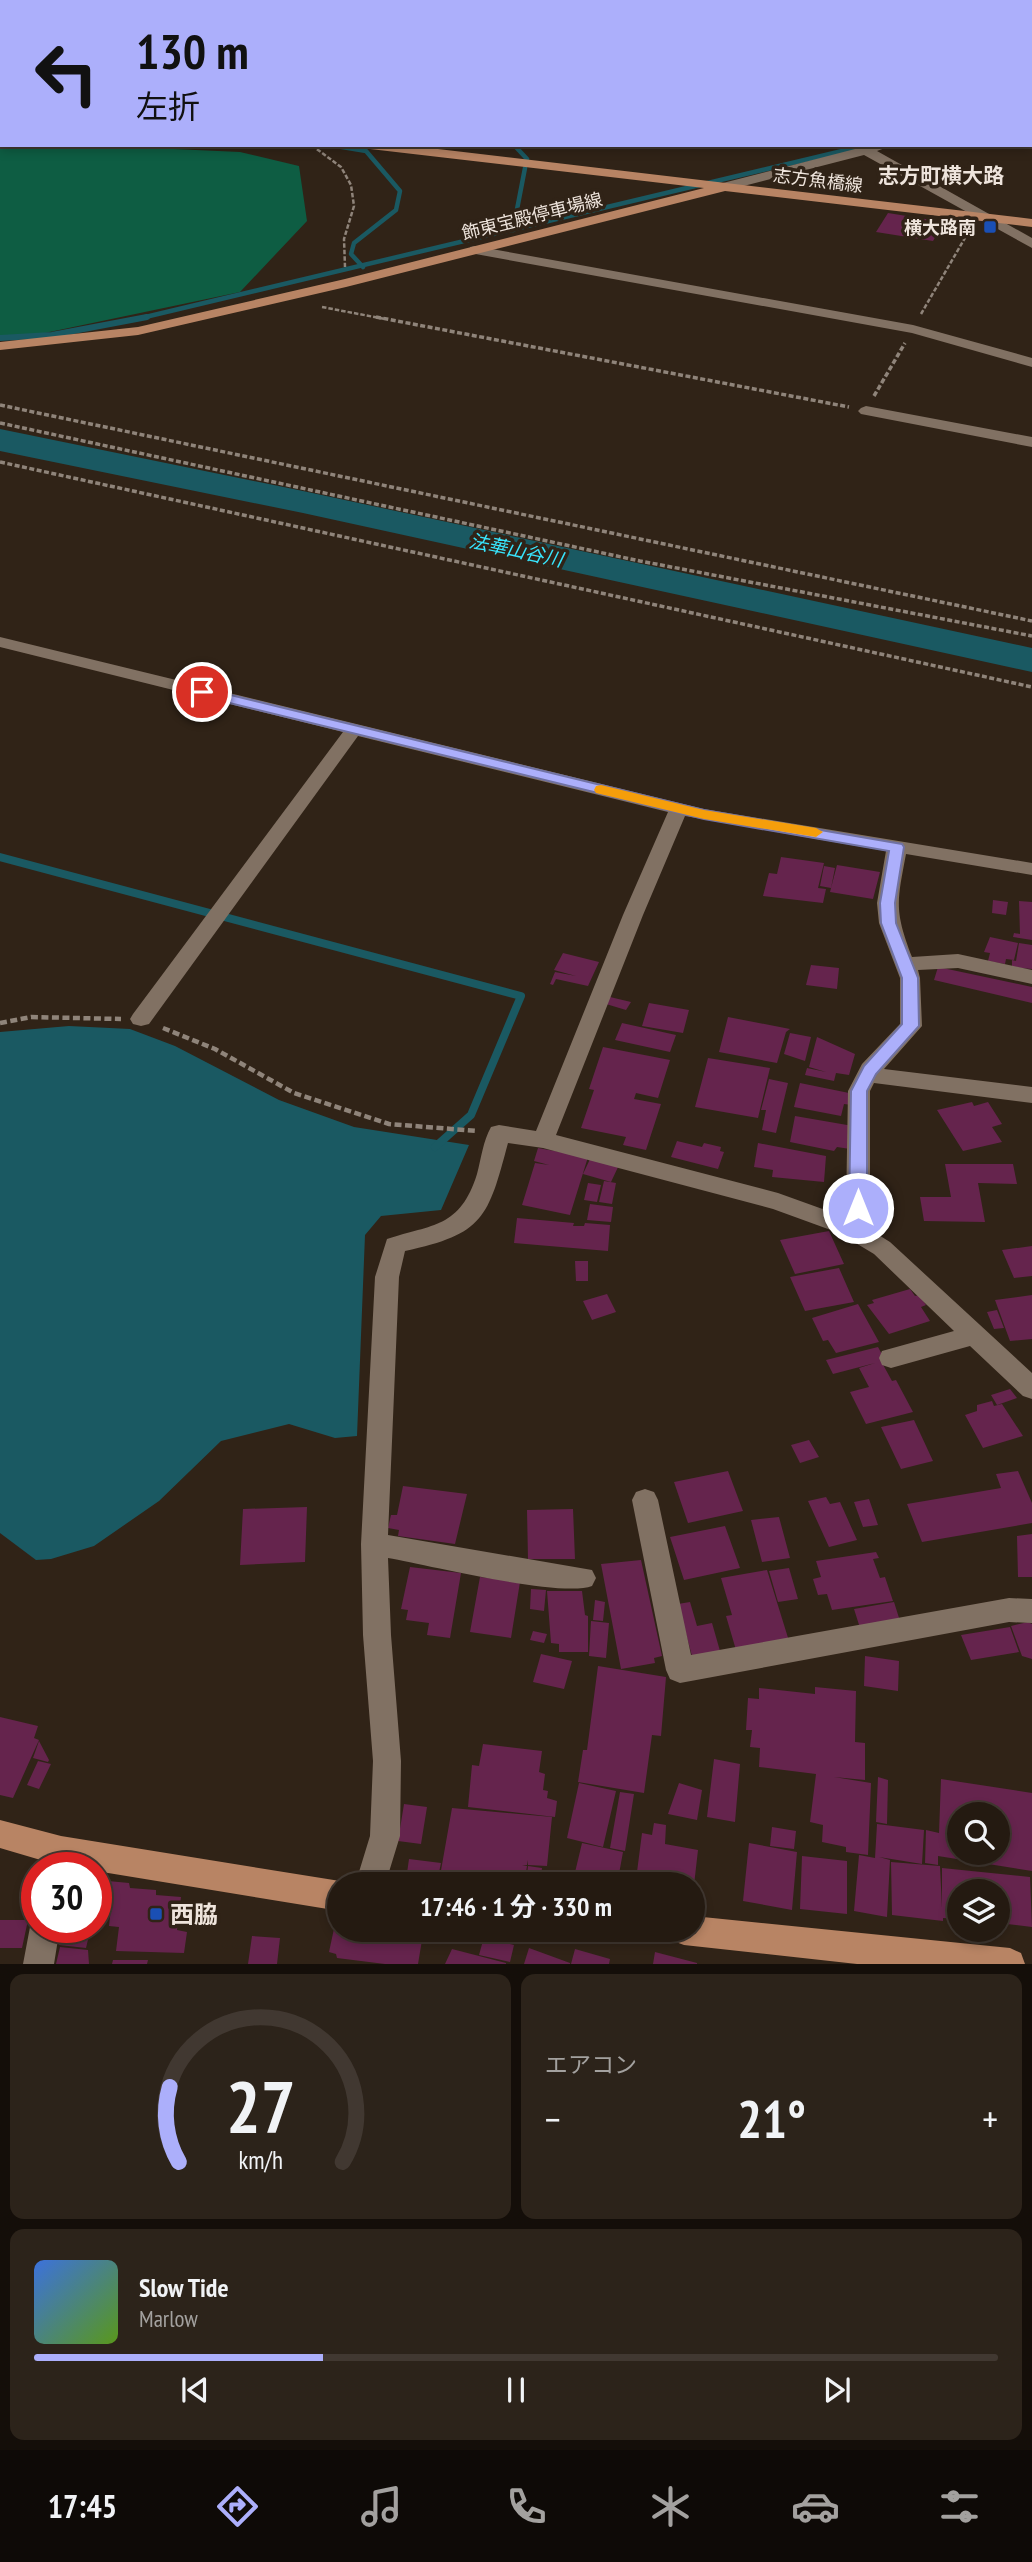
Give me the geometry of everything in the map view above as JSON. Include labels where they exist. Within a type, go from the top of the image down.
[{"type":"main road","name":"飾東宝殿停車場線","points":[[387,147],[718,186]]},
{"type":"main road","name":"飾東宝殿停車場線","points":[[0,346],[138,331],[346,283],[718,186]]},
{"type":"main road","name":"志方魚橋線","points":[[718,186],[1032,223]]},
{"type":"main road","points":[[0,1834],[42,1852]]},
{"type":"main road","points":[[112,1866],[327,1894]]},
{"type":"main road","points":[[705,1932],[1010,1964]]},
{"type":"street","points":[[718,186],[860,148],[1032,244]]},
{"type":"street","points":[[475,250],[913,329],[1032,363]]},
{"type":"street","points":[[866,411],[1032,442]]},
{"type":"street","points":[[0,642],[679,809],[1032,869]]},
{"type":"street","points":[[141,1019],[354,729]]},
{"type":"street","points":[[543,1140],[633,915],[679,809]]},
{"type":"street","points":[[847,1227],[858,1208],[859,1091],[870,1070],[911,1026],[910,978],[888,923],[887,903],[897,847]]},
{"type":"street","points":[[905,964],[958,961],[1032,977]]},
{"type":"street","points":[[870,1070],[879,1077],[1030,1100]]},
{"type":"street","points":[[374,1872],[385,1836],[387,1761],[377,1635],[374,1544],[387,1277],[395,1245],[447,1231],[465,1221],[477,1206],[499,1133],[543,1140],[778,1202],[847,1227],[883,1248],[1032,1389]]},
{"type":"street","points":[[891,1358],[974,1335]]},
{"type":"street","points":[[645,1500],[680,1670],[1009,1610],[1032,1611]]},
{"type":"street","points":[[374,1544],[551,1576],[582,1578]]},
{"type":"street","points":[[38,1964],[43,1943]]},
{"type":"path","points":[[314,147],[327,152],[350,178],[354,200],[351,220],[344,238],[346,283]]},
{"type":"path","points":[[279,299],[866,411]]},
{"type":"path","points":[[0,405],[1032,621]]},
{"type":"path","points":[[0,423],[640,561],[1032,636]]},
{"type":"path","points":[[0,462],[1032,687]]},
{"type":"path","points":[[0,1023],[31,1017],[141,1019],[215,1049],[294,1093],[389,1124],[499,1133]]},
{"type":"green space","points":[[0,147],[130,147],[240,152],[299,166],[307,221],[240,292],[40,334],[0,336]]},
{"type":"water","points":[[69,1026],[130,1029],[175,1046],[279,1100],[354,1127],[469,1145],[441,1210],[381,1216],[365,1235],[357,1436],[335,1438],[289,1424],[221,1441],[159,1501],[94,1546],[51,1559],[36,1560],[0,1533],[0,1032]]},
{"type":"building","points":[[888,213],[944,222],[933,241],[876,232]]},
{"type":"building","points":[[781,857],[824,863],[818,888],[826,889],[823,903],[763,896],[769,873],[777,874]]},
{"type":"building","points":[[837,865],[880,872],[873,899],[830,892]]},
{"type":"building","points":[[824,866],[835,868],[831,888],[820,886]]},
{"type":"building","points":[[993,900],[1008,902],[1006,915],[992,913]]},
{"type":"building","points":[[1019,901],[1032,902],[1032,940],[1013,937],[1014,933],[1020,934]]},
{"type":"building","points":[[990,937],[1018,943],[1014,960],[1006,959],[1005,964],[988,961],[990,953],[984,952]]},
{"type":"building","points":[[1019,943],[1032,945],[1032,969],[1012,967],[1012,960],[1016,961]]},
{"type":"building","points":[[563,953],[599,962],[588,986],[556,979],[553,985],[550,984],[555,972],[576,976],[554,970]]},
{"type":"building","points":[[811,965],[839,968],[837,989],[806,985]]},
{"type":"building","points":[[938,967],[1032,987],[1032,1003],[934,980]]},
{"type":"building","points":[[610,997],[631,1002],[626,1010],[606,1004]]},
{"type":"building","points":[[649,1003],[689,1010],[683,1033],[642,1026]]},
{"type":"building","points":[[728,1017],[790,1029],[786,1032],[777,1063],[719,1052]]},
{"type":"building","points":[[622,1023],[676,1035],[670,1052],[615,1040]]},
{"type":"building","points":[[790,1033],[811,1037],[805,1061],[784,1054]]},
{"type":"building","points":[[817,1037],[855,1054],[849,1075],[836,1073],[834,1081],[805,1075],[807,1068],[826,1072],[809,1067]]},
{"type":"building","points":[[603,1047],[670,1060],[658,1098],[636,1093],[634,1099],[661,1104],[646,1150],[623,1145],[626,1137],[581,1128],[594,1090],[589,1089]]},
{"type":"building","points":[[708,1058],[770,1068],[758,1118],[695,1107]]},
{"type":"building","points":[[769,1079],[788,1083],[776,1133],[762,1130],[766,1110],[761,1110]]},
{"type":"building","points":[[800,1083],[854,1094],[852,1105],[844,1104],[841,1116],[794,1107]]},
{"type":"building","points":[[972,1102],[974,1106],[988,1102],[1002,1124],[992,1127],[1002,1142],[963,1151],[937,1110]]},
{"type":"building","points":[[795,1116],[853,1126],[850,1149],[837,1147],[834,1151],[790,1142]]},
{"type":"building","points":[[677,1141],[702,1147],[704,1143],[721,1147],[720,1151],[724,1152],[718,1169],[671,1157]]},
{"type":"building","points":[[758,1143],[826,1156],[824,1182],[772,1177],[773,1170],[754,1167]]},
{"type":"building","points":[[538,1148],[588,1157],[570,1215],[522,1205],[535,1163],[549,1165],[534,1161]]},
{"type":"building","points":[[591,1157],[619,1165],[611,1182],[583,1174]]},
{"type":"building","points":[[945,1164],[1013,1164],[1017,1184],[978,1183],[985,1222],[924,1221],[920,1197],[951,1197]]},
{"type":"building","points":[[604,1181],[616,1183],[612,1204],[599,1202]]},
{"type":"building","points":[[588,1183],[601,1185],[597,1202],[584,1200]]},
{"type":"building","points":[[590,1204],[613,1207],[611,1222],[587,1220]]},
{"type":"building","points":[[517,1218],[574,1223],[573,1226],[584,1226],[585,1223],[610,1225],[608,1251],[514,1243]]},
{"type":"building","points":[[829,1231],[844,1264],[795,1274],[780,1240]]},
{"type":"building","points":[[1032,1246],[1032,1276],[1014,1278],[1002,1250]]},
{"type":"building","points":[[575,1261],[588,1261],[588,1281],[576,1281]]},
{"type":"building","points":[[839,1268],[854,1302],[805,1311],[790,1277]]},
{"type":"building","points":[[910,1289],[915,1296],[919,1295],[926,1305],[921,1307],[930,1321],[889,1334],[867,1305],[874,1303],[872,1300]]},
{"type":"building","points":[[607,1294],[616,1312],[592,1320],[583,1301]]},
{"type":"building","points":[[1032,1295],[1032,1339],[1010,1341],[995,1300]]},
{"type":"building","points":[[858,1304],[879,1342],[836,1353],[828,1340],[823,1341],[812,1318]]},
{"type":"building","points":[[997,1310],[1004,1328],[994,1329],[987,1312]]},
{"type":"building","points":[[878,1347],[885,1360],[881,1361],[892,1381],[896,1380],[913,1412],[866,1424],[850,1392],[869,1387],[859,1368],[875,1363],[833,1374],[826,1360]]},
{"type":"building","points":[[1010,1389],[1017,1398],[997,1405],[991,1395]]},
{"type":"building","points":[[992,1401],[994,1406],[1002,1404],[1023,1436],[983,1448],[965,1415],[977,1411],[977,1405]]},
{"type":"building","points":[[914,1420],[933,1461],[901,1469],[881,1427]]},
{"type":"building","points":[[809,1440],[819,1457],[800,1463],[791,1445]]},
{"type":"building","points":[[728,1471],[743,1511],[688,1523],[674,1482]]},
{"type":"building","points":[[1018,1471],[1032,1503],[1032,1523],[922,1542],[907,1504],[1001,1488],[996,1474]]},
{"type":"building","points":[[403,1486],[467,1494],[455,1544],[398,1536],[399,1530],[388,1528],[391,1515],[397,1515]]},
{"type":"building","points":[[826,1497],[830,1504],[840,1502],[857,1540],[829,1547],[808,1501]]},
{"type":"building","points":[[869,1499],[878,1525],[863,1527],[854,1502]]},
{"type":"building","points":[[307,1507],[305,1562],[240,1565],[243,1509]]},
{"type":"building","points":[[573,1509],[575,1559],[528,1559],[527,1510]]},
{"type":"building","points":[[779,1517],[790,1558],[762,1562],[751,1520]]},
{"type":"building","points":[[725,1526],[740,1568],[684,1580],[670,1537]]},
{"type":"building","points":[[1032,1534],[1032,1577],[1018,1577],[1017,1536]]},
{"type":"building","points":[[876,1552],[879,1558],[873,1559],[880,1578],[885,1577],[893,1601],[832,1610],[827,1594],[818,1595],[813,1579],[821,1577],[816,1561]]},
{"type":"building","points":[[641,1560],[662,1656],[654,1658],[655,1663],[621,1669],[601,1564]]},
{"type":"building","points":[[410,1567],[461,1573],[450,1638],[427,1635],[429,1623],[406,1620],[408,1610],[401,1609]]},
{"type":"building","points":[[789,1568],[798,1599],[778,1602],[769,1571]]},
{"type":"building","points":[[767,1570],[789,1641],[736,1650],[726,1616],[732,1615],[721,1578]]},
{"type":"building","points":[[480,1577],[520,1582],[511,1638],[470,1632]]},
{"type":"building","points":[[531,1589],[546,1590],[544,1611],[530,1609]]},
{"type":"building","points":[[547,1591],[582,1591],[585,1615],[588,1616],[588,1652],[559,1652],[559,1644],[551,1643]]},
{"type":"building","points":[[595,1600],[605,1602],[603,1621],[593,1620]]},
{"type":"building","points":[[690,1602],[697,1626],[712,1623],[720,1651],[692,1656],[678,1604]]},
{"type":"building","points":[[894,1602],[900,1621],[860,1628],[854,1609]]},
{"type":"building","points":[[591,1621],[609,1623],[606,1658],[589,1656]]},
{"type":"building","points":[[1028,1622],[1032,1624],[1032,1659],[1022,1656],[1011,1626]]},
{"type":"building","points":[[1010,1627],[1019,1652],[971,1660],[961,1635]]},
{"type":"building","points":[[533,1631],[547,1634],[544,1643],[530,1640]]},
{"type":"building","points":[[541,1654],[572,1661],[564,1689],[533,1682]]},
{"type":"building","points":[[865,1656],[899,1661],[898,1691],[864,1686]]},
{"type":"building","points":[[598,1666],[666,1677],[661,1736],[652,1735],[644,1793],[578,1782],[583,1750],[587,1750]]},
{"type":"building","points":[[815,1687],[856,1691],[855,1742],[865,1743],[865,1780],[834,1777],[871,1783],[868,1855],[846,1852],[846,1847],[822,1842],[823,1825],[810,1822],[816,1774],[759,1767],[760,1748],[750,1747],[752,1730],[746,1730],[748,1698],[759,1699],[759,1688],[815,1694]]},
{"type":"building","points":[[0,1717],[38,1726],[34,1738],[39,1740],[13,1798],[0,1795]]},
{"type":"building","points":[[39,1741],[49,1760],[48,1762],[33,1758]]},
{"type":"building","points":[[483,1744],[542,1751],[539,1772],[545,1774],[543,1790],[548,1791],[547,1798],[557,1801],[555,1817],[468,1807],[472,1765],[479,1766]]},
{"type":"building","points":[[714,1759],[740,1764],[735,1822],[707,1817]]},
{"type":"building","points":[[38,1761],[51,1764],[39,1789],[27,1785]]},
{"type":"building","points":[[878,1777],[888,1780],[887,1824],[876,1822]]},
{"type":"building","points":[[941,1779],[1032,1793],[1032,1871],[994,1865],[1010,1865],[1010,1802],[947,1802],[947,1857],[938,1856],[938,1865],[925,1863],[926,1830],[939,1833]]},
{"type":"building","points":[[579,1783],[616,1791],[603,1847],[567,1838]]},
{"type":"building","points":[[679,1783],[702,1790],[697,1820],[668,1814]]},
{"type":"building","points":[[620,1792],[634,1794],[625,1851],[610,1848]]},
{"type":"building","points":[[404,1804],[427,1807],[421,1844],[398,1841]]},
{"type":"building","points":[[452,1808],[552,1817],[547,1866],[528,1865],[528,1860],[527,1865],[522,1865],[527,1866],[526,1872],[441,1872]]},
{"type":"building","points":[[654,1823],[666,1825],[665,1844],[698,1850],[695,1872],[637,1872],[642,1833],[652,1835]]},
{"type":"building","points":[[877,1824],[924,1830],[922,1864],[879,1857],[890,1860],[887,1917],[854,1911],[859,1855],[875,1858]]},
{"type":"building","points":[[772,1827],[796,1831],[794,1849],[770,1846]]},
{"type":"building","points":[[582,1843],[623,1852],[619,1872],[575,1872]]},
{"type":"building","points":[[749,1843],[797,1852],[792,1910],[743,1901]]},
{"type":"building","points":[[802,1856],[847,1861],[847,1914],[800,1909]]},
{"type":"building","points":[[409,1859],[441,1863],[439,1872],[407,1872]]},
{"type":"building","points":[[891,1862],[940,1866],[942,1908],[942,1868],[1030,1877],[1032,1927],[1010,1924],[1010,1879],[947,1879],[947,1918],[943,1918],[943,1921],[892,1915]]},
{"type":"building","points":[[528,1866],[542,1868],[542,1872],[527,1872]]},
{"type":"building","points":[[112,1881],[129,1883],[130,1888],[156,1890],[156,1895],[181,1897],[177,1930],[187,1932],[184,1953],[116,1951],[119,1927],[112,1926]]},
{"type":"building","points":[[0,1920],[21,1920],[22,1948],[0,1948]]},
{"type":"building","points":[[252,1936],[280,1938],[277,1964],[248,1964]]},
{"type":"building","points":[[331,1942],[422,1942],[418,1964],[385,1964],[337,1958],[336,1954],[329,1952]]},
{"type":"building","points":[[483,1942],[514,1945],[510,1962],[479,1955]]},
{"type":"building","points":[[60,1943],[87,1943],[86,1948]]},
{"type":"building","points":[[60,1947],[88,1950],[89,1964],[56,1964]]},
{"type":"building","points":[[529,1948],[570,1963],[570,1964],[524,1964]]},
{"type":"building","points":[[452,1949],[506,1963],[506,1964],[445,1964]]},
{"type":"building","points":[[575,1949],[610,1959],[609,1964],[571,1964]]},
{"type":"building","points":[[655,1952],[697,1963],[697,1964],[653,1964]]},
{"type":"building","points":[[113,1960],[148,1960],[147,1964],[112,1964]]},
{"type":"waterway","points":[[342,147],[366,151],[400,191],[396,210],[354,243],[351,254],[362,265]]},
{"type":"waterway","points":[[516,147],[527,159]]},
{"type":"waterway","points":[[513,229],[859,147]]},
{"type":"waterway","points":[[513,229],[525,168]]},
{"type":"waterway","points":[[362,265],[513,229]]},
{"type":"waterway","points":[[139,318],[362,265]]},
{"type":"waterway","points":[[139,318],[147,317]]},
{"type":"waterway","points":[[0,338],[52,335],[139,318]]},
{"type":"waterway","name":"法華山谷川","points":[[0,440],[303,502],[1032,660]]},
{"type":"waterway","points":[[0,857],[521,996],[471,1115],[435,1147]]},
{"type":"slow traffic","points":[[601,790],[704,815],[816,832]]},
{"type":"place","name":"横大路南","points":[[990,227]]},
{"type":"place","name":"西脇","points":[[156,1914]]},
{"type":"district","name":"志方町横大路","points":[[941,175]]},
{"type":"route","points":[[202,692],[704,815],[897,847],[887,903],[888,923],[910,978],[911,1026],[870,1070],[859,1091],[858,1208]]}]
